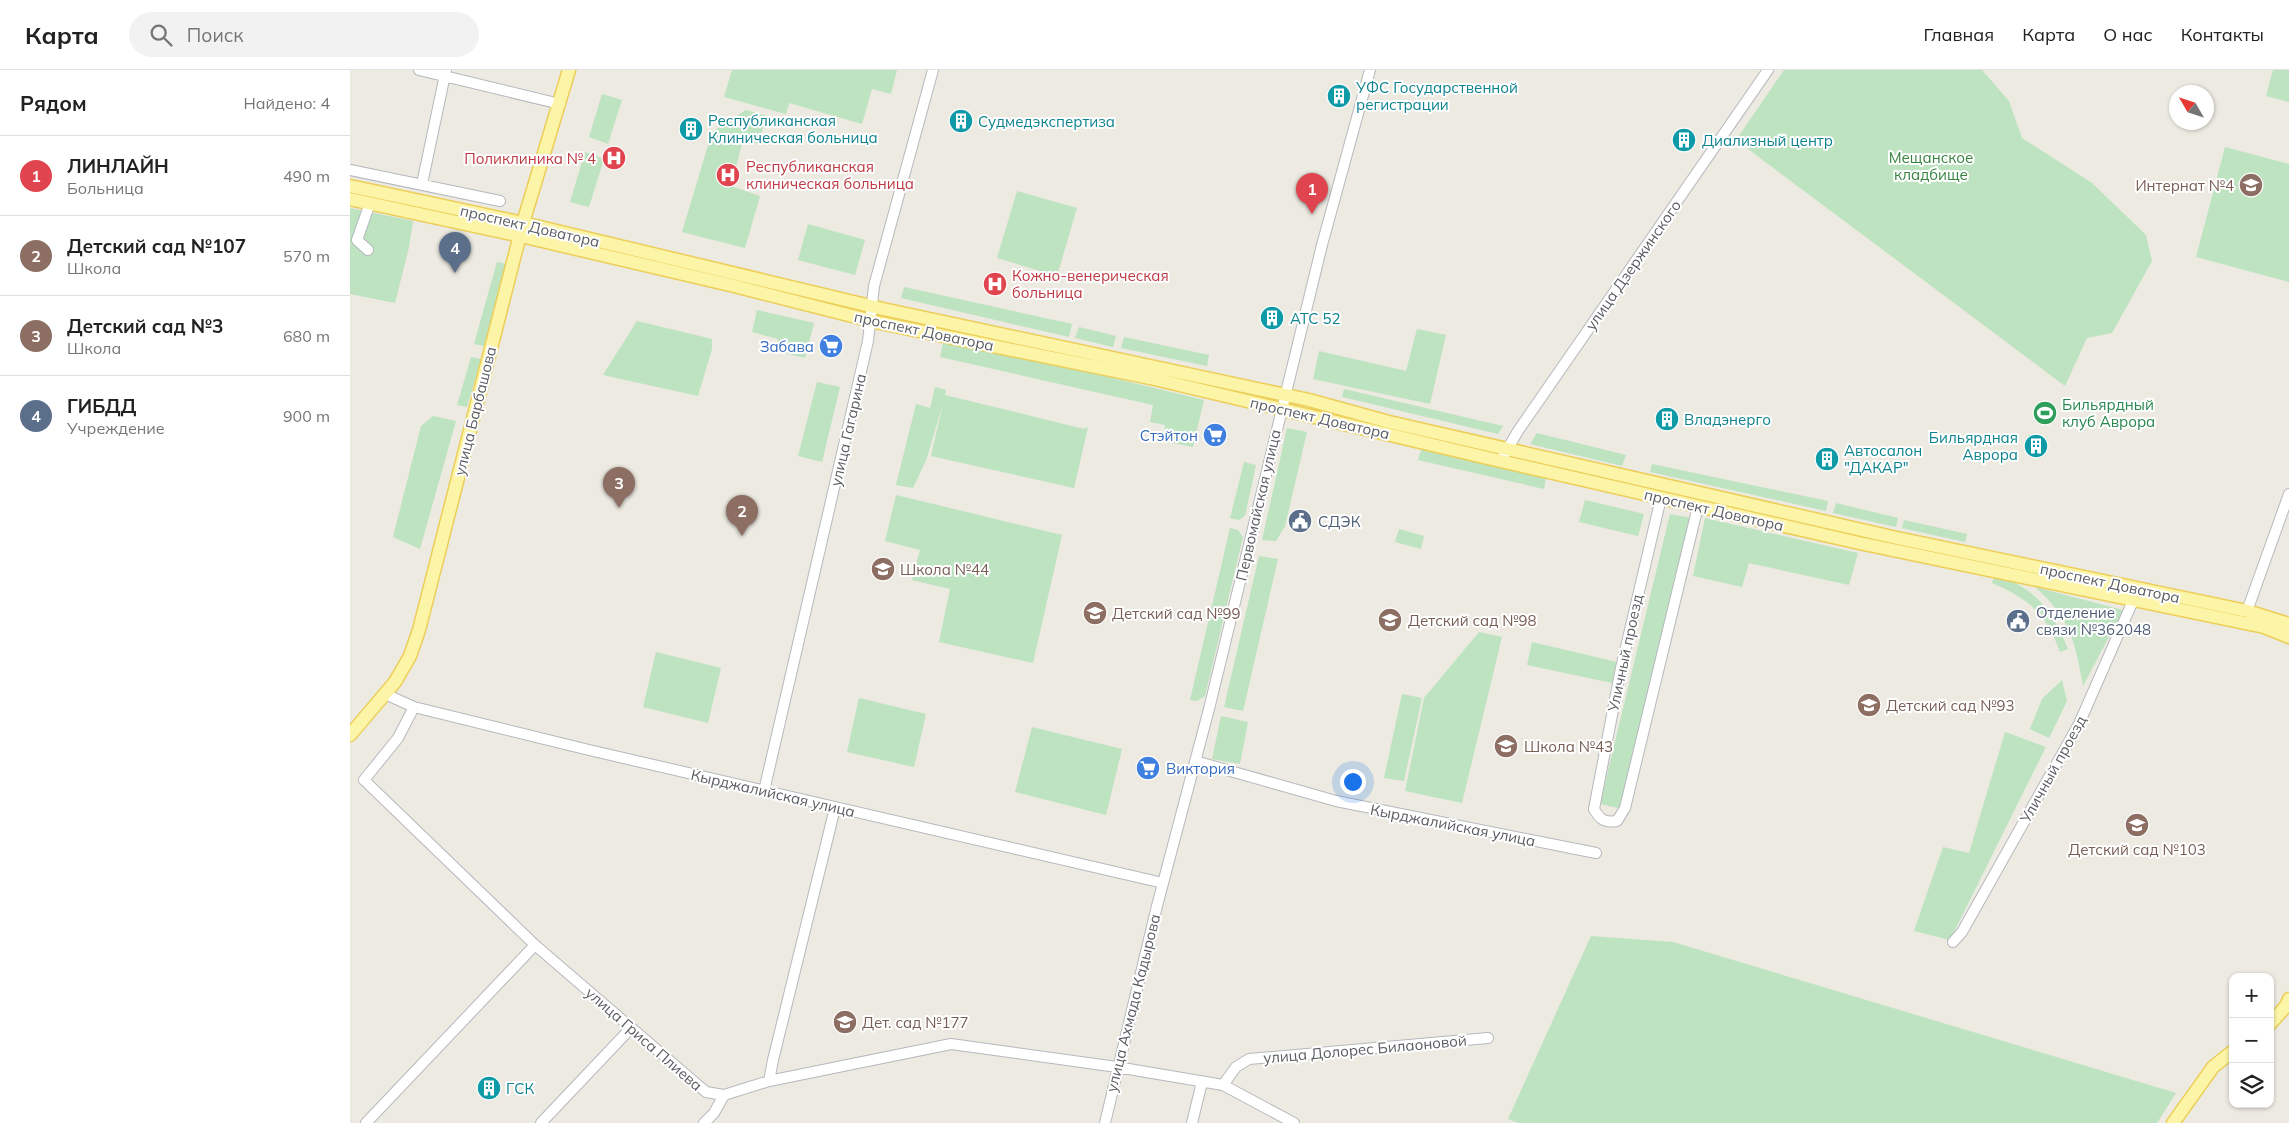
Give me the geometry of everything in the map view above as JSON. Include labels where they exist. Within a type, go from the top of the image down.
[{"type":"main road","name":"улица Барбашова","points":[[350,735],[384,694],[410,656],[419,630],[475,404],[522,230],[569,70]]},
{"type":"main road","name":"проспект Доватора","points":[[350,186],[870,320],[1150,378],[1698,506],[2136,595],[2248,611],[2289,624]]},
{"type":"main road","name":"проспект Доватора","points":[[350,199],[522,230],[1285,395],[1389,422],[1897,538],[2136,595],[2264,627],[2289,637]]},
{"type":"main road","points":[[2274,1020],[2286,1006],[2289,999]]},
{"type":"main road","points":[[2173,1123],[2213,1067],[2229,1054]]},
{"type":"street","points":[[418,70],[446,73],[560,104]]},
{"type":"street","name":"улица Гагарина","points":[[764,791],[868,341],[874,286],[933,70]]},
{"type":"street","name":"Первомайская улица","points":[[1163,883],[1195,761],[1322,245],[1370,70]]},
{"type":"street","name":"улица Дзержинского","points":[[1501,461],[1768,70]]},
{"type":"street","points":[[422,184],[446,73]]},
{"type":"street","name":"проспект Доватора","points":[[350,170],[500,201]]},
{"type":"street","points":[[368,250],[358,240],[370,203]]},
{"type":"street","points":[[2248,611],[2289,494]]},
{"type":"street","name":"Уличный проезд","points":[[1661,498],[1621,668],[1594,809],[1600,819],[1611,822],[1617,820],[1625,808],[1698,506]]},
{"type":"street","name":"Уличный проезд","points":[[1953,942],[1962,932],[2079,724],[2136,595]]},
{"type":"street","name":"Кырджалийская улица","points":[[384,694],[414,706],[764,791],[1163,883]]},
{"type":"street","name":"улица Гриса Плиева","points":[[414,706],[398,738],[364,780],[535,945],[706,1092],[724,1095]]},
{"type":"street","name":"Кырджалийская улица","points":[[1195,761],[1336,801],[1596,853]]},
{"type":"street","points":[[769,1081],[836,808]]},
{"type":"street","name":"улица Ахмада Кадырова","points":[[1104,1123],[1163,883]]},
{"type":"street","points":[[366,1123],[535,945]]},
{"type":"street","points":[[541,1123],[631,1028]]},
{"type":"street","name":"улица Долорес Билаоновой","points":[[1223,1085],[1236,1067],[1249,1059],[1488,1038]]},
{"type":"street","points":[[704,1123],[714,1113],[724,1095],[769,1081],[951,1044],[1117,1067],[1223,1085],[1294,1123]]},
{"type":"street","points":[[1192,1123],[1202,1082]]},
{"type":"green space","points":[[732,70],[897,70],[891,94],[872,89],[862,124],[789,103],[786,114],[724,97]]},
{"type":"green space","name":"Мещанское кладбище","points":[[1784,70],[1982,70],[2009,101],[2022,138],[2092,183],[2146,235],[2152,261],[2112,333],[2087,338],[2065,386],[1736,140]]},
{"type":"green space","points":[[2273,70],[2289,70],[2289,102],[2266,96]]},
{"type":"green space","points":[[602,94],[622,100],[608,144],[589,137]]},
{"type":"green space","points":[[746,110],[767,116],[758,144],[743,140],[731,186],[760,196],[745,248],[682,232],[712,132]]},
{"type":"green space","name":"Интернат №4","points":[[2225,147],[2289,164],[2289,282],[2196,257]]},
{"type":"green space","points":[[585,152],[604,159],[589,207],[570,202]]},
{"type":"green space","points":[[1017,191],[1077,208],[1057,276],[997,258]]},
{"type":"green space","points":[[350,208],[413,221],[409,247],[395,303],[350,294]]},
{"type":"green space","points":[[808,224],[865,240],[855,275],[798,260]]},
{"type":"green space","points":[[497,262],[507,264],[484,346],[474,344]]},
{"type":"green space","points":[[904,287],[1072,324],[1069,337],[901,298]]},
{"type":"green space","points":[[757,310],[814,323],[805,358],[776,351],[778,339],[752,332]]},
{"type":"green space","points":[[637,321],[712,339],[712,349],[698,396],[603,375]]},
{"type":"green space","points":[[1079,327],[1116,336],[1113,347],[1075,338]]},
{"type":"green space","points":[[1417,329],[1446,335],[1430,404],[1313,379],[1319,351],[1406,371]]},
{"type":"green space","points":[[944,337],[1204,400],[1193,447],[1163,441],[1165,425],[1150,422],[1153,405],[940,357]]},
{"type":"green space","points":[[1124,337],[1209,355],[1207,366],[1121,348]]},
{"type":"green space","points":[[471,357],[481,359],[467,407],[457,405]]},
{"type":"green space","points":[[817,382],[840,387],[822,462],[798,456]]},
{"type":"green space","points":[[935,387],[946,390],[945,395],[1084,429],[1088,427],[1074,488],[931,456],[943,403],[927,458],[913,488],[896,485],[916,404],[930,408]]},
{"type":"green space","points":[[1344,389],[1503,426],[1498,434],[1342,397]]},
{"type":"green space","points":[[433,416],[456,421],[420,549],[393,537],[421,426]]},
{"type":"green space","points":[[1287,428],[1307,432],[1285,526],[1276,541],[1262,540]]},
{"type":"green space","points":[[1537,433],[1626,455],[1622,466],[1530,444]]},
{"type":"green space","points":[[1422,447],[1546,478],[1544,489],[1418,460]]},
{"type":"green space","points":[[1244,462],[1256,465],[1245,516],[1239,520],[1230,518]]},
{"type":"green space","points":[[1652,464],[1828,501],[1826,511],[1650,472]]},
{"type":"green space","points":[[896,495],[1062,535],[1033,663],[939,642],[950,589],[912,580],[920,550],[885,541]]},
{"type":"green space","points":[[1585,500],[1644,514],[1638,536],[1579,522]]},
{"type":"green space","points":[[1836,503],[1898,518],[1896,527],[1833,513]]},
{"type":"green space","points":[[1670,514],[1692,518],[1623,809],[1600,804]]},
{"type":"green space","points":[[1705,518],[1858,553],[1849,585],[1749,563],[1742,587],[1693,576]]},
{"type":"green space","points":[[1904,520],[1967,534],[1965,542],[1902,528]]},
{"type":"green space","points":[[1230,528],[1238,530],[1243,537],[1205,696],[1197,701],[1190,700]]},
{"type":"green space","points":[[1399,529],[1424,536],[1421,549],[1395,542]]},
{"type":"green space","points":[[1259,556],[1278,559],[1243,711],[1224,707]]},
{"type":"green space","points":[[1995,574],[2022,587],[2041,602],[2049,611],[2068,649],[2060,652],[2049,627],[2035,609],[2016,595],[1992,583]]},
{"type":"green space","points":[[2035,587],[2123,610],[2083,686],[2074,643],[2069,631],[2056,609]]},
{"type":"green space","points":[[1479,632],[1502,637],[1462,803],[1405,791],[1424,698]]},
{"type":"green space","points":[[1532,642],[1617,662],[1612,683],[1527,665]]},
{"type":"green space","points":[[656,652],[721,668],[708,723],[643,707]]},
{"type":"green space","points":[[2062,680],[2067,701],[2049,738],[2030,729],[2042,699]]},
{"type":"green space","points":[[1402,694],[1422,698],[1404,781],[1384,778]]},
{"type":"green space","points":[[859,698],[926,714],[914,767],[847,752]]},
{"type":"green space","points":[[1221,716],[1248,722],[1240,764],[1212,759]]},
{"type":"green space","points":[[1032,727],[1122,749],[1106,815],[1015,792]]},
{"type":"green space","points":[[2005,732],[2046,747],[1950,940],[1914,931],[1943,847],[1969,853]]},
{"type":"green space","points":[[1591,936],[1673,942],[2176,1093],[2157,1123],[1519,1123],[1508,1119]]},
{"type":"place","name":"УФС Государственной регистрации","points":[[1339,96]]},
{"type":"place","name":"Судмедэкспертиза","points":[[961,121]]},
{"type":"place","name":"Республиканская Клиническая больница","points":[[691,129]]},
{"type":"place","name":"Диализный центр","points":[[1684,140]]},
{"type":"place","name":"Поликлиника № 4","points":[[614,158]]},
{"type":"place","name":"Республиканская клиническая больница","points":[[728,175]]},
{"type":"place","name":"Интернат №4","points":[[2251,185]]},
{"type":"place","name":"ЛИНЛАЙН","points":[[1312,214]]},
{"type":"place","name":"ГИБДД","points":[[455,273]]},
{"type":"place","name":"Кожно-венерическая больница","points":[[995,284]]},
{"type":"place","name":"АТС 52","points":[[1272,318]]},
{"type":"place","name":"Забава","points":[[831,346]]},
{"type":"place","name":"Бильярдный клуб Аврора","points":[[2045,413]]},
{"type":"place","name":"Владэнерго","points":[[1667,419]]},
{"type":"place","name":"Стэйтон","points":[[1215,435]]},
{"type":"place","name":"Бильярдная Аврора","points":[[2036,446]]},
{"type":"place","name":"Автосалон \"ДАКАР\"","points":[[1827,459]]},
{"type":"place","name":"Детский сад №3","points":[[619,508]]},
{"type":"place","name":"СДЭК","points":[[1300,521]]},
{"type":"place","name":"Детский сад №107","points":[[742,536]]},
{"type":"place","name":"Школа №44","points":[[883,569]]},
{"type":"place","name":"Детский сад №99","points":[[1095,613]]},
{"type":"place","name":"Детский сад №98","points":[[1390,620]]},
{"type":"place","name":"Отделение связи №362048","points":[[2018,621]]},
{"type":"place","name":"Детский сад №93","points":[[1869,705]]},
{"type":"place","name":"Школа №43","points":[[1506,746]]},
{"type":"place","name":"Виктория","points":[[1148,768]]},
{"type":"place","name":"Детский сад №103","points":[[2137,825]]},
{"type":"place","name":"Дет. сад №177","points":[[845,1022]]},
{"type":"place","name":"ГСК","points":[[489,1088]]}]
